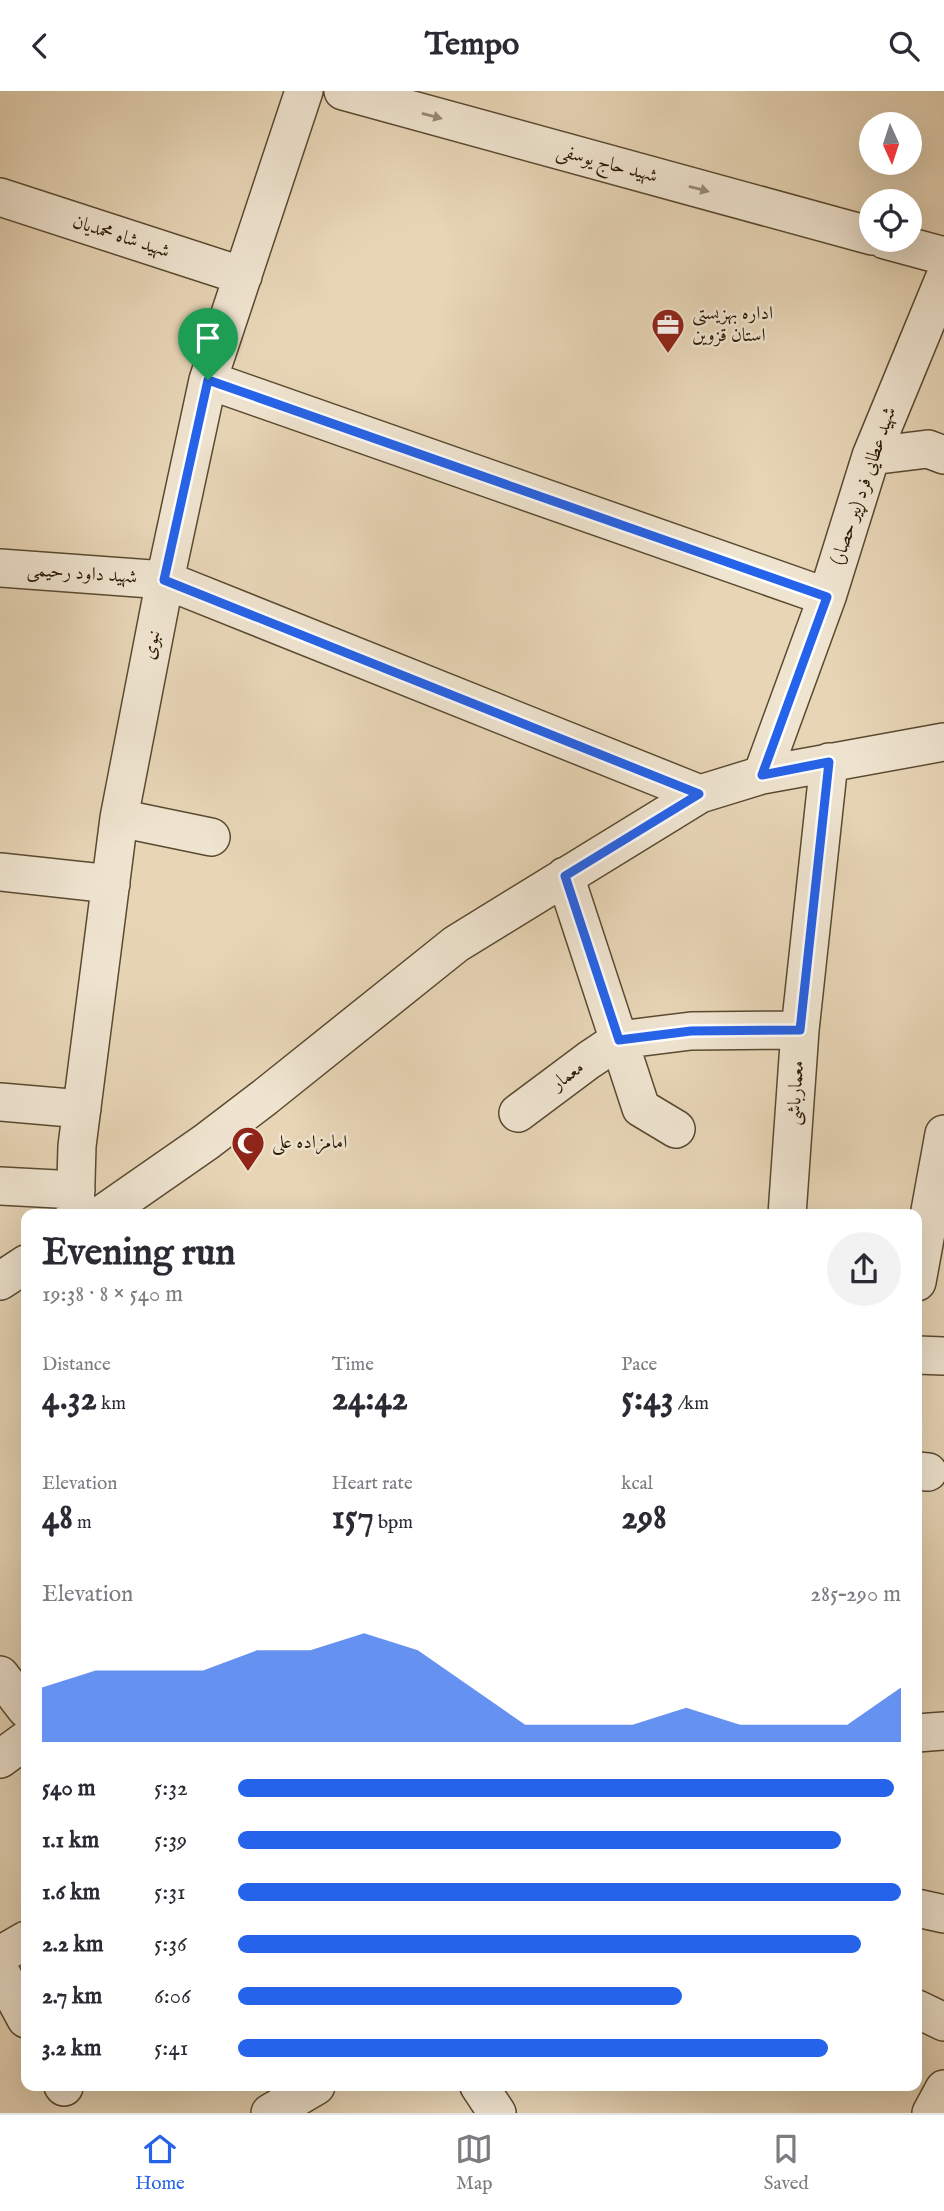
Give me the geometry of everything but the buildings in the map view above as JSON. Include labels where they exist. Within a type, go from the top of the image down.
[{"type":"street","name":"نبوی","points":[[84,1206],[77,1146],[119,818],[164,580],[208,380],[304,91]]},
{"type":"street","name":"شهید حاج یوسفی","points":[[342,91],[859,232]]},
{"type":"street","name":"شهید شاه محمدیان","points":[[0,197],[243,276]]},
{"type":"street","points":[[922,250],[944,256]]},
{"type":"street","name":"شهید عطایی فرد (پیر حصار)","points":[[762,775],[827,597],[871,456],[944,279]]},
{"type":"street","points":[[208,380],[827,597]]},
{"type":"street","points":[[871,456],[928,449],[944,455]]},
{"type":"street","name":"شهید داود رحیمی","points":[[0,568],[164,580],[699,794]]},
{"type":"street","points":[[0,1186],[84,1206],[206,1142],[456,944],[699,794],[762,775],[944,742]]},
{"type":"street","name":"معمارباشی","points":[[788,1209],[800,1030],[829,762]]},
{"type":"street","points":[[119,818],[211,837]]},
{"type":"street","points":[[0,872],[111,884]]},
{"type":"street","points":[[565,876],[641,1108],[676,1129]]},
{"type":"street","name":"معمار","points":[[518,1113],[619,1040],[691,1031],[800,1030]]},
{"type":"street","points":[[0,1103],[82,1109]]},
{"type":"street","points":[[922,1270],[934,1240],[944,1134]]},
{"type":"street","points":[[0,1281],[21,1267]]},
{"type":"street","points":[[922,1355],[944,1356]]},
{"type":"street","points":[[0,1675],[21,1702]]},
{"type":"street","points":[[922,1733],[944,1731]]},
{"type":"street","points":[[0,1759],[21,1744]]},
{"type":"street","points":[[922,1909],[944,1915]]},
{"type":"street","points":[[0,1955],[21,1943]]},
{"type":"street","points":[[0,1971],[21,2010]]},
{"type":"street","points":[[922,2011],[944,2022]]},
{"type":"street","points":[[270,2113],[307,2091]]},
{"type":"street","points":[[482,2091],[497,2113]]},
{"type":"place","name":"اداره بهزیستی استان قزوین","points":[[668,355]]},
{"type":"place","name":"امامزاده علی","points":[[248,1173]]},
{"type":"route","points":[[208,380],[827,597],[762,775],[829,762],[800,1030],[691,1031],[619,1040],[565,876],[699,794],[164,580],[208,380]]}]
